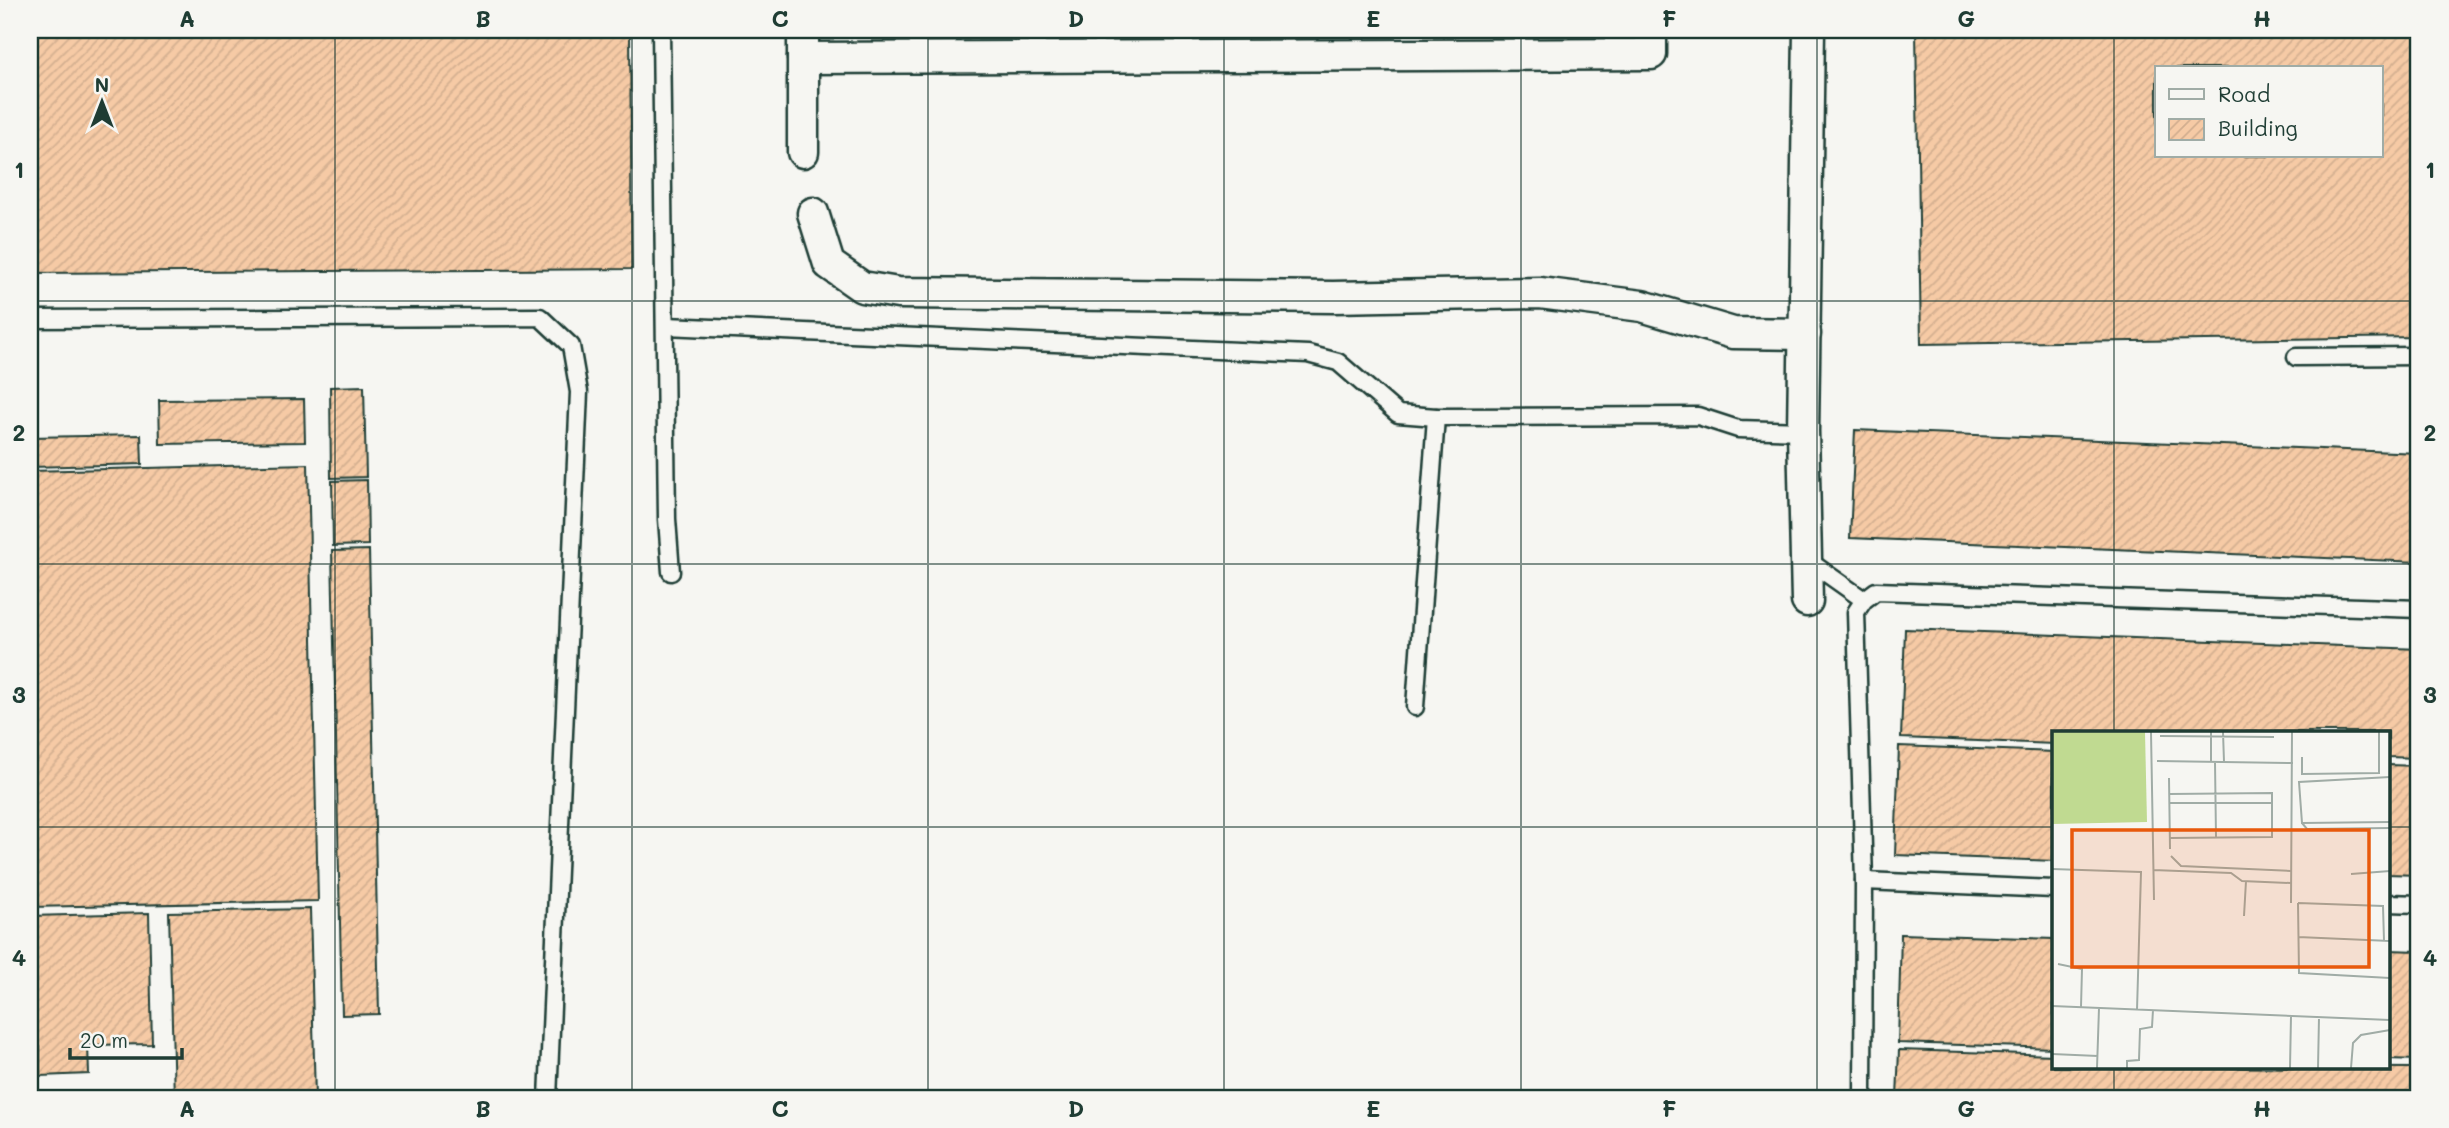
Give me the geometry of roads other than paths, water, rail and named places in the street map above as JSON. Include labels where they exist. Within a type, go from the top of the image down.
[{"type":"street","points":[[803,152],[803,44],[1185,43],[1651,54],[1651,30]]},
{"type":"street","points":[[1807,601],[1803,431],[1809,30]]},
{"type":"street","points":[[813,213],[829,264],[862,287],[898,293],[1333,297],[1540,293],[1642,306],[1733,333],[1805,334]]},
{"type":"lane","points":[[661,30],[667,519],[671,572]]},
{"type":"lane","points":[[30,319],[540,317],[571,346],[579,392],[548,1098]]},
{"type":"lane","points":[[666,327],[1308,354],[1338,362],[1398,414],[1436,417],[1678,415],[1698,416],[1738,429],[1803,431]]},
{"type":"lane","points":[[2296,357],[2419,356]]},
{"type":"lane","points":[[1415,706],[1436,417]]},
{"type":"lane","points":[[1805,558],[1864,600]]},
{"type":"lane","points":[[1863,1098],[1864,881],[1856,612],[1864,600],[1876,591],[2419,609]]},
{"type":"lane","points":[[1864,881],[2052,889]]},
{"type":"lane","points":[[2390,903],[2419,904]]}]
